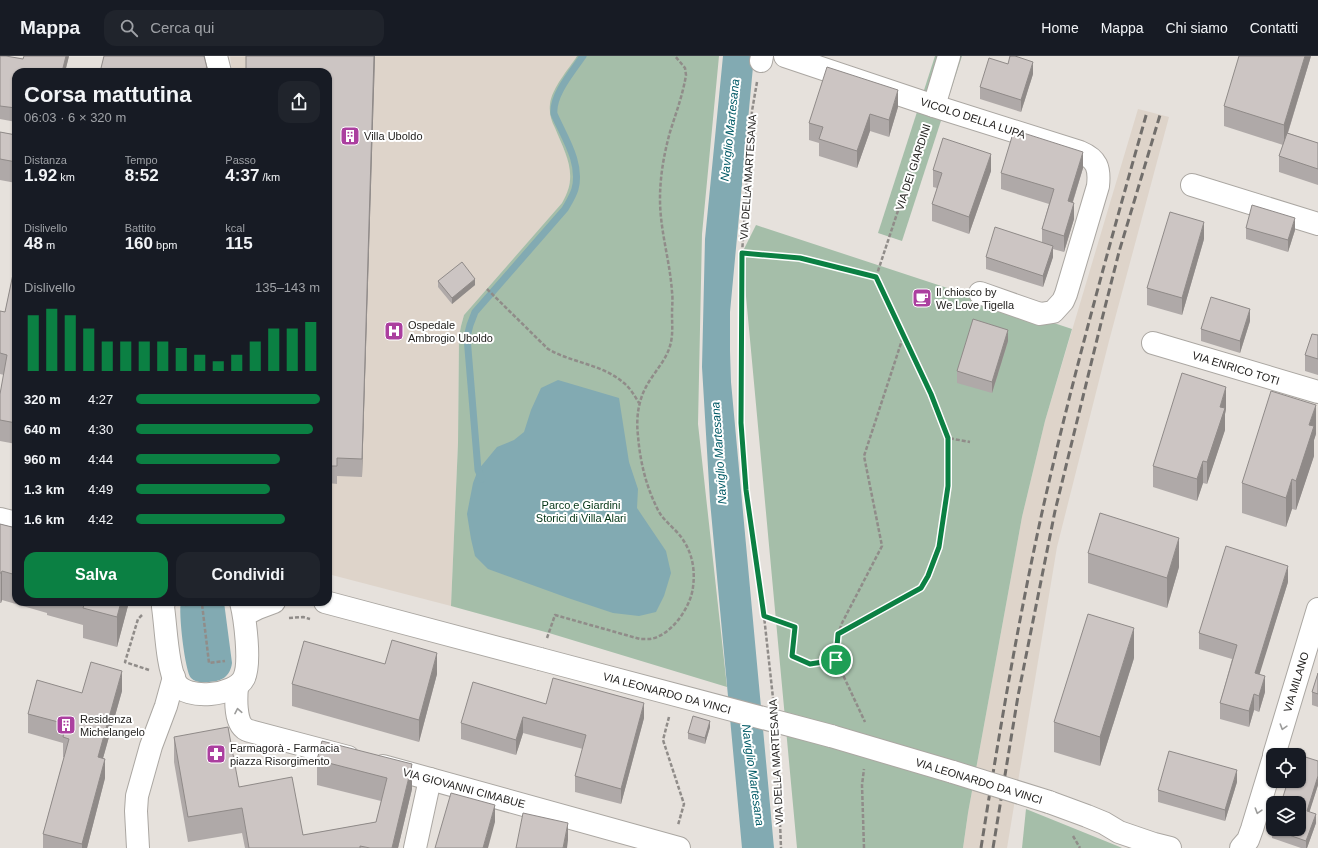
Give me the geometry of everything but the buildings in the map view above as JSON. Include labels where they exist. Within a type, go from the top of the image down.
[{"type":"street","points":[[216,56],[219,68]]},
{"type":"street","name":"VICOLO DELLA LUPA","points":[[785,56],[934,106],[1080,152],[1089,157],[1097,167],[1099,179],[1097,192],[1063,301],[1054,312],[1040,314],[980,293]]},
{"type":"street","points":[[934,106],[949,56]]},
{"type":"street","points":[[1192,185],[1318,224]]},
{"type":"street","name":"VIA ENRICO TOTI","points":[[1153,343],[1318,392]]},
{"type":"street","points":[[0,519],[12,522]]},
{"type":"street","name":"VIA LEONARDO DA VINCI","points":[[332,604],[831,736],[1049,802],[1087,816],[1119,832],[1170,848]]},
{"type":"street","points":[[166,606],[163,607],[171,670],[177,684],[192,693],[219,692],[237,687],[244,678],[247,658],[242,609],[258,608],[263,606]]},
{"type":"street","name":"VIA MILANO","points":[[1276,748],[1318,609]]},
{"type":"street","points":[[154,848],[138,841],[136,811],[137,796],[151,746],[161,721],[174,676]]},
{"type":"street","name":"VIA GIOVANNI CIMABUE","points":[[237,687],[236,706],[239,720],[244,728],[250,731],[676,847]]},
{"type":"street","points":[[161,721],[176,705],[192,693]]},
{"type":"street","points":[[415,848],[430,779]]},
{"type":"street","points":[[1241,848],[1248,840],[1266,783]]},
{"type":"street","name":"VIA LEONARDO DA VINCI","points":[[1119,832],[1136,848]]},
{"type":"path","points":[[540,659],[555,615],[640,638],[650,639],[662,634],[672,627],[684,612],[690,601],[693,588],[694,576],[691,557],[683,540],[660,513],[648,486],[638,436],[638,413],[640,403],[648,384],[664,360],[671,343],[672,292],[663,235],[660,200],[661,178],[666,150],[686,75],[685,68],[675,56]]},
{"type":"path","name":"VIA DELLA MARTESANA","points":[[761,59],[752,111],[742,253],[741,423],[746,490],[764,616],[773,698]]},
{"type":"path","name":"VIA DEI GIARDINI","points":[[876,277],[934,106]]},
{"type":"path","points":[[742,253],[800,258],[876,277],[931,394],[948,438],[948,486],[939,547],[928,576],[921,588],[838,634]]},
{"type":"path","points":[[487,289],[548,349],[567,358],[593,365],[613,375],[625,384],[640,403]]},
{"type":"path","points":[[864,848],[862,785],[865,761],[870,748],[872,736],[836,660],[838,634],[842,623],[882,546],[864,456],[904,334]]},
{"type":"path","points":[[948,438],[970,442]]},
{"type":"path","points":[[202,606],[209,663],[247,658]]},
{"type":"path","points":[[143,614],[138,619],[125,662],[150,671]]},
{"type":"path","points":[[764,616],[795,627],[792,656],[810,664],[836,660]]},
{"type":"path","points":[[670,711],[663,740],[684,804],[676,847]]},
{"type":"path","name":"VIA DELLA MARTESANA","points":[[777,744],[781,848]]},
{"type":"path","points":[[1069,830],[1080,848]]},
{"type":"shaded area","name":"Ospedale Ambrogio Uboldo","points":[[230,56],[577,56],[554,91],[551,118],[570,164],[571,177],[567,195],[562,203],[464,315],[461,326],[459,337],[458,443],[451,606],[332,575],[332,68],[232,68]]},
{"type":"shaded area","points":[[1138,109],[1169,117],[1109,341],[1057,547],[1007,848],[963,848],[968,813],[1022,517],[1045,421]]},
{"type":"green space","name":"Parco e Giardini Storici di Villa Alari","points":[[577,56],[719,56],[702,234],[698,424],[727,687],[549,633],[451,606],[458,443],[459,337],[461,326],[464,315],[562,203],[567,193],[570,183],[569,165],[567,156],[551,119],[550,104],[557,85]]},
{"type":"green space","points":[[935,56],[962,56],[902,241],[878,233]]},
{"type":"green space","points":[[756,225],[1072,329],[1045,421],[1022,517],[968,813],[963,848],[797,848],[742,253]]},
{"type":"green space","points":[[1026,809],[1120,847],[1122,848],[1022,848]]},
{"type":"water","name":"Naviglio Martesana","points":[[723,56],[754,56],[730,312],[730,351],[731,382],[774,848],[742,848],[710,501],[702,367],[705,239]]},
{"type":"water","points":[[558,380],[619,398],[629,462],[638,489],[637,508],[666,551],[671,573],[664,596],[656,612],[639,616],[613,613],[488,569],[475,556],[467,514],[473,483],[478,470],[497,447],[514,440],[524,432],[531,410],[541,388]]},
{"type":"water","points":[[180,606],[225,606],[232,663],[227,676],[224,678],[216,681],[202,682],[191,678],[186,665]]},
{"type":"waterway","points":[[482,479],[478,470],[467,337],[475,312],[565,209],[573,194],[577,179],[574,160],[571,150],[554,114],[554,107],[559,92],[568,76],[583,56]]},
{"type":"railway","points":[[981,848],[1009,678],[1043,508],[1079,359],[1147,112]]},
{"type":"railway","points":[[993,848],[1018,696],[1055,511],[1119,252],[1160,115]]},
{"type":"place","name":"Villa Uboldo","points":[[350,136]]},
{"type":"place","name":"Il chiosco by We Love Tigella","points":[[922,298]]},
{"type":"place","name":"Ospedale Ambrogio Uboldo","points":[[394,331]]},
{"type":"place","name":"Residenza Michelangelo","points":[[66,725]]},
{"type":"place","name":"Farmagorà - Farmacia piazza Risorgimento","points":[[216,754]]},
{"type":"route","points":[[742,253],[800,258],[876,277],[931,394],[948,438],[948,486],[939,547],[928,576],[921,588],[838,634],[836,660],[810,664],[792,656],[795,627],[764,616],[746,490],[741,423],[742,253]]}]
